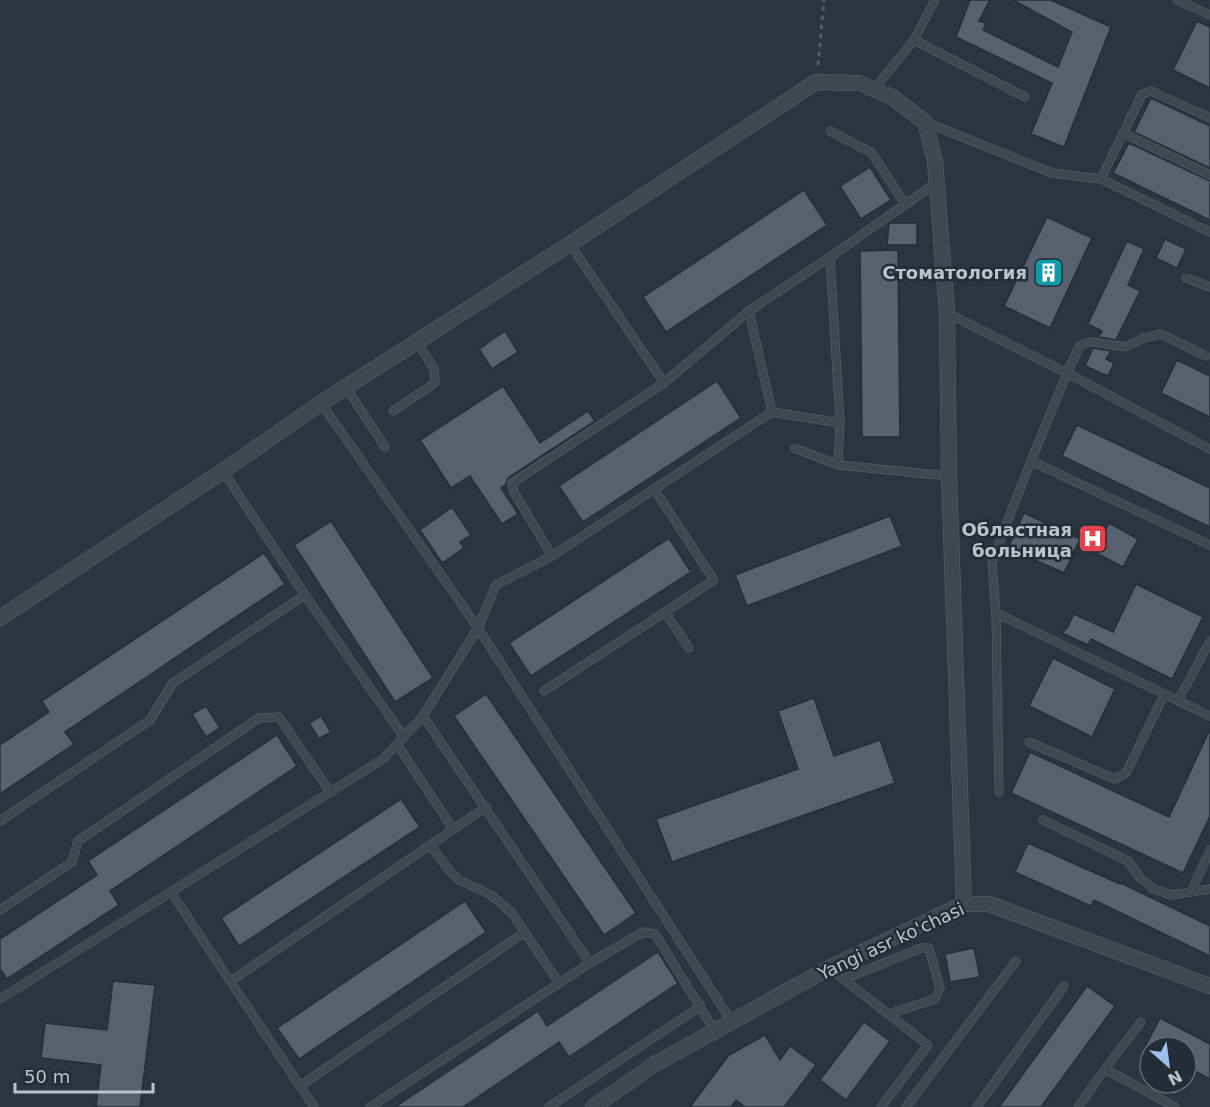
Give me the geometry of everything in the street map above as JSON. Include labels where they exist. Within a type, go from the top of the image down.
[{"type":"street","points":[[0,618],[346,387],[570,244],[816,82],[859,83],[892,97],[925,122],[935,161],[947,313],[949,476],[964,904]]},
{"type":"street","name":"Yangi asr ko'chasi","points":[[593,1107],[655,1064],[829,968],[964,904],[989,904],[1210,986]]},
{"type":"lane","points":[[874,89],[914,40],[935,0]]},
{"type":"lane","points":[[1177,0],[1210,15]]},
{"type":"lane","points":[[914,40],[1025,97]]},
{"type":"lane","points":[[1101,179],[1143,94],[1151,91],[1210,118]]},
{"type":"lane","points":[[925,122],[1052,173],[1101,179],[1210,232]]},
{"type":"lane","points":[[830,131],[872,153],[905,204]]},
{"type":"lane","points":[[1123,133],[1210,175]]},
{"type":"lane","points":[[552,555],[514,492],[512,483],[664,382],[749,311],[937,182]]},
{"type":"lane","points":[[570,244],[664,382]]},
{"type":"lane","points":[[830,257],[840,423],[838,465]]},
{"type":"lane","points":[[1186,278],[1210,287]]},
{"type":"lane","points":[[749,311],[772,412]]},
{"type":"lane","points":[[947,313],[1067,373],[1210,449]]},
{"type":"lane","points":[[999,792],[996,613],[992,563],[1080,345],[1092,342],[1125,347],[1144,338],[1161,334],[1206,356]]},
{"type":"lane","points":[[393,411],[435,382],[434,369],[417,342]]},
{"type":"lane","points":[[346,387],[385,447]]},
{"type":"lane","points":[[321,404],[478,628],[732,1022]]},
{"type":"lane","points":[[0,999],[383,759],[423,716],[478,628],[496,585],[552,555],[772,412],[840,423]]},
{"type":"lane","points":[[794,448],[838,465],[949,476]]},
{"type":"lane","points":[[1032,461],[1210,546]]},
{"type":"lane","points":[[223,471],[305,595],[404,737]]},
{"type":"lane","points":[[544,691],[714,580],[654,489]]},
{"type":"lane","points":[[0,821],[150,720],[173,683],[305,595]]},
{"type":"lane","points":[[665,612],[689,648]]},
{"type":"lane","points":[[996,613],[1210,716]]},
{"type":"lane","points":[[1178,701],[1210,641]]},
{"type":"lane","points":[[1029,742],[1115,779],[1126,773],[1164,695]]},
{"type":"lane","points":[[423,716],[590,963]]},
{"type":"lane","points":[[0,910],[72,862],[78,841],[259,718],[279,717],[330,792]]},
{"type":"lane","points":[[397,744],[453,829]]},
{"type":"lane","points":[[231,981],[486,807]]},
{"type":"lane","points":[[1043,820],[1128,861],[1141,879],[1154,889],[1172,895],[1210,889]]},
{"type":"lane","points":[[430,845],[459,880],[491,895],[512,913],[559,983]]},
{"type":"lane","points":[[1191,892],[1210,850]]},
{"type":"lane","points":[[171,892],[314,1107]]},
{"type":"lane","points":[[300,1086],[525,932]]},
{"type":"lane","points":[[370,1107],[590,963],[643,932],[655,934],[715,1031]]},
{"type":"lane","points":[[844,979],[921,948],[929,948],[940,988],[935,999],[888,1014]]},
{"type":"lane","points":[[906,1107],[1016,961]]},
{"type":"lane","points":[[829,968],[928,1045],[881,1107]]},
{"type":"lane","points":[[977,1107],[1064,986]]},
{"type":"lane","points":[[549,1107],[701,1006]]},
{"type":"lane","points":[[1077,1107],[1141,1022]]},
{"type":"lane","points":[[1105,1069],[1176,1107]]},
{"type":"path","points":[[816,82],[824,0]]},
{"type":"building","points":[[970,0],[990,0],[979,21],[986,23],[983,30],[1058,67],[1072,32],[1013,0],[1051,0],[1111,27],[1064,147],[1031,134],[1052,83],[956,37]]},
{"type":"building","points":[[1197,21],[1210,27],[1210,88],[1173,70]]},
{"type":"building","points":[[1151,98],[1210,126],[1210,168],[1134,132]]},
{"type":"building","points":[[1129,143],[1210,181],[1210,220],[1113,173]]},
{"type":"building","points":[[870,167],[891,200],[861,219],[840,186]]},
{"type":"building","points":[[804,190],[827,225],[666,332],[643,297]]},
{"type":"building","name":"Стоматология","points":[[1047,217],[1092,238],[1050,328],[1004,306]]},
{"type":"building","points":[[889,223],[917,223],[917,245],[887,245]]},
{"type":"building","points":[[1165,239],[1186,249],[1177,268],[1156,258]]},
{"type":"building","points":[[1127,241],[1144,249],[1128,285],[1140,291],[1116,340],[1099,337],[1102,331],[1088,324]]},
{"type":"building","points":[[898,250],[900,437],[862,437],[860,251]]},
{"type":"building","points":[[505,331],[518,352],[492,369],[479,349]]},
{"type":"building","points":[[1093,348],[1111,351],[1106,359],[1114,363],[1108,376],[1085,366]]},
{"type":"building","points":[[1177,360],[1210,376],[1210,417],[1161,393]]},
{"type":"building","points":[[717,381],[741,418],[583,522],[559,486]]},
{"type":"building","points":[[503,386],[540,443],[588,411],[595,421],[508,478],[506,484],[501,488],[518,514],[502,524],[470,476],[451,488],[420,440]]},
{"type":"building","points":[[1077,425],[1210,488],[1210,527],[1062,456]]},
{"type":"building","points":[[452,507],[471,535],[460,542],[464,548],[442,563],[420,530]]},
{"type":"building","points":[[1024,513],[1080,539],[1064,573],[1008,548]]},
{"type":"building","points":[[890,516],[902,546],[747,606],[735,575]]},
{"type":"building","points":[[331,521],[433,678],[395,702],[294,545]]},
{"type":"building","points":[[1109,523],[1138,539],[1123,567],[1094,552]]},
{"type":"building","points":[[669,538],[691,572],[531,676],[509,643]]},
{"type":"building","points":[[264,553],[285,584],[65,732],[74,744],[0,794],[0,745],[49,712],[42,701]]},
{"type":"building","points":[[1136,584],[1203,617],[1172,679],[1091,639],[1088,645],[1062,633],[1074,614],[1113,632]]},
{"type":"building","points":[[1053,658],[1115,689],[1092,737],[1029,706]]},
{"type":"building","points":[[486,694],[636,913],[604,935],[454,716]]},
{"type":"building","points":[[814,698],[834,756],[880,740],[895,783],[672,862],[656,819],[798,769],[778,711]]},
{"type":"building","points":[[206,706],[220,728],[206,737],[192,714]]},
{"type":"building","points":[[321,716],[331,732],[319,739],[309,723]]},
{"type":"building","points":[[1210,729],[1210,816],[1183,873],[1011,793],[1030,752],[1169,817]]},
{"type":"building","points":[[277,735],[297,766],[110,891],[119,905],[7,979],[0,969],[0,939],[97,875],[88,861]]},
{"type":"building","points":[[401,799],[420,827],[239,946],[221,918]]},
{"type":"building","points":[[1028,843],[1121,883],[1210,926],[1210,956],[1094,900],[1091,906],[1015,872]]},
{"type":"building","points":[[465,901],[486,932],[299,1059],[277,1028]]},
{"type":"building","points":[[974,948],[980,977],[950,982],[945,954]]},
{"type":"building","points":[[658,952],[678,983],[569,1057],[559,1042],[463,1107],[395,1107],[538,1011],[547,1026]]},
{"type":"building","points":[[113,981],[155,985],[140,1107],[96,1107],[101,1065],[41,1058],[45,1023],[107,1030]]},
{"type":"building","points":[[1087,986],[1115,1006],[1041,1107],[999,1107]]},
{"type":"building","points":[[1160,1018],[1193,1035],[1151,1035]]},
{"type":"building","points":[[864,1022],[890,1041],[846,1100],[820,1080]]},
{"type":"building","points":[[765,1035],[780,1060],[790,1046],[816,1065],[784,1107],[745,1107],[736,1100],[731,1107],[690,1107],[729,1055]]},
{"type":"building","points":[[1198,1038],[1210,1044],[1210,1079],[1198,1072]]},
{"type":"place","name":"Стоматология","points":[[1048,272]]},
{"type":"place","name":"Областная больница","points":[[1093,539]]}]
